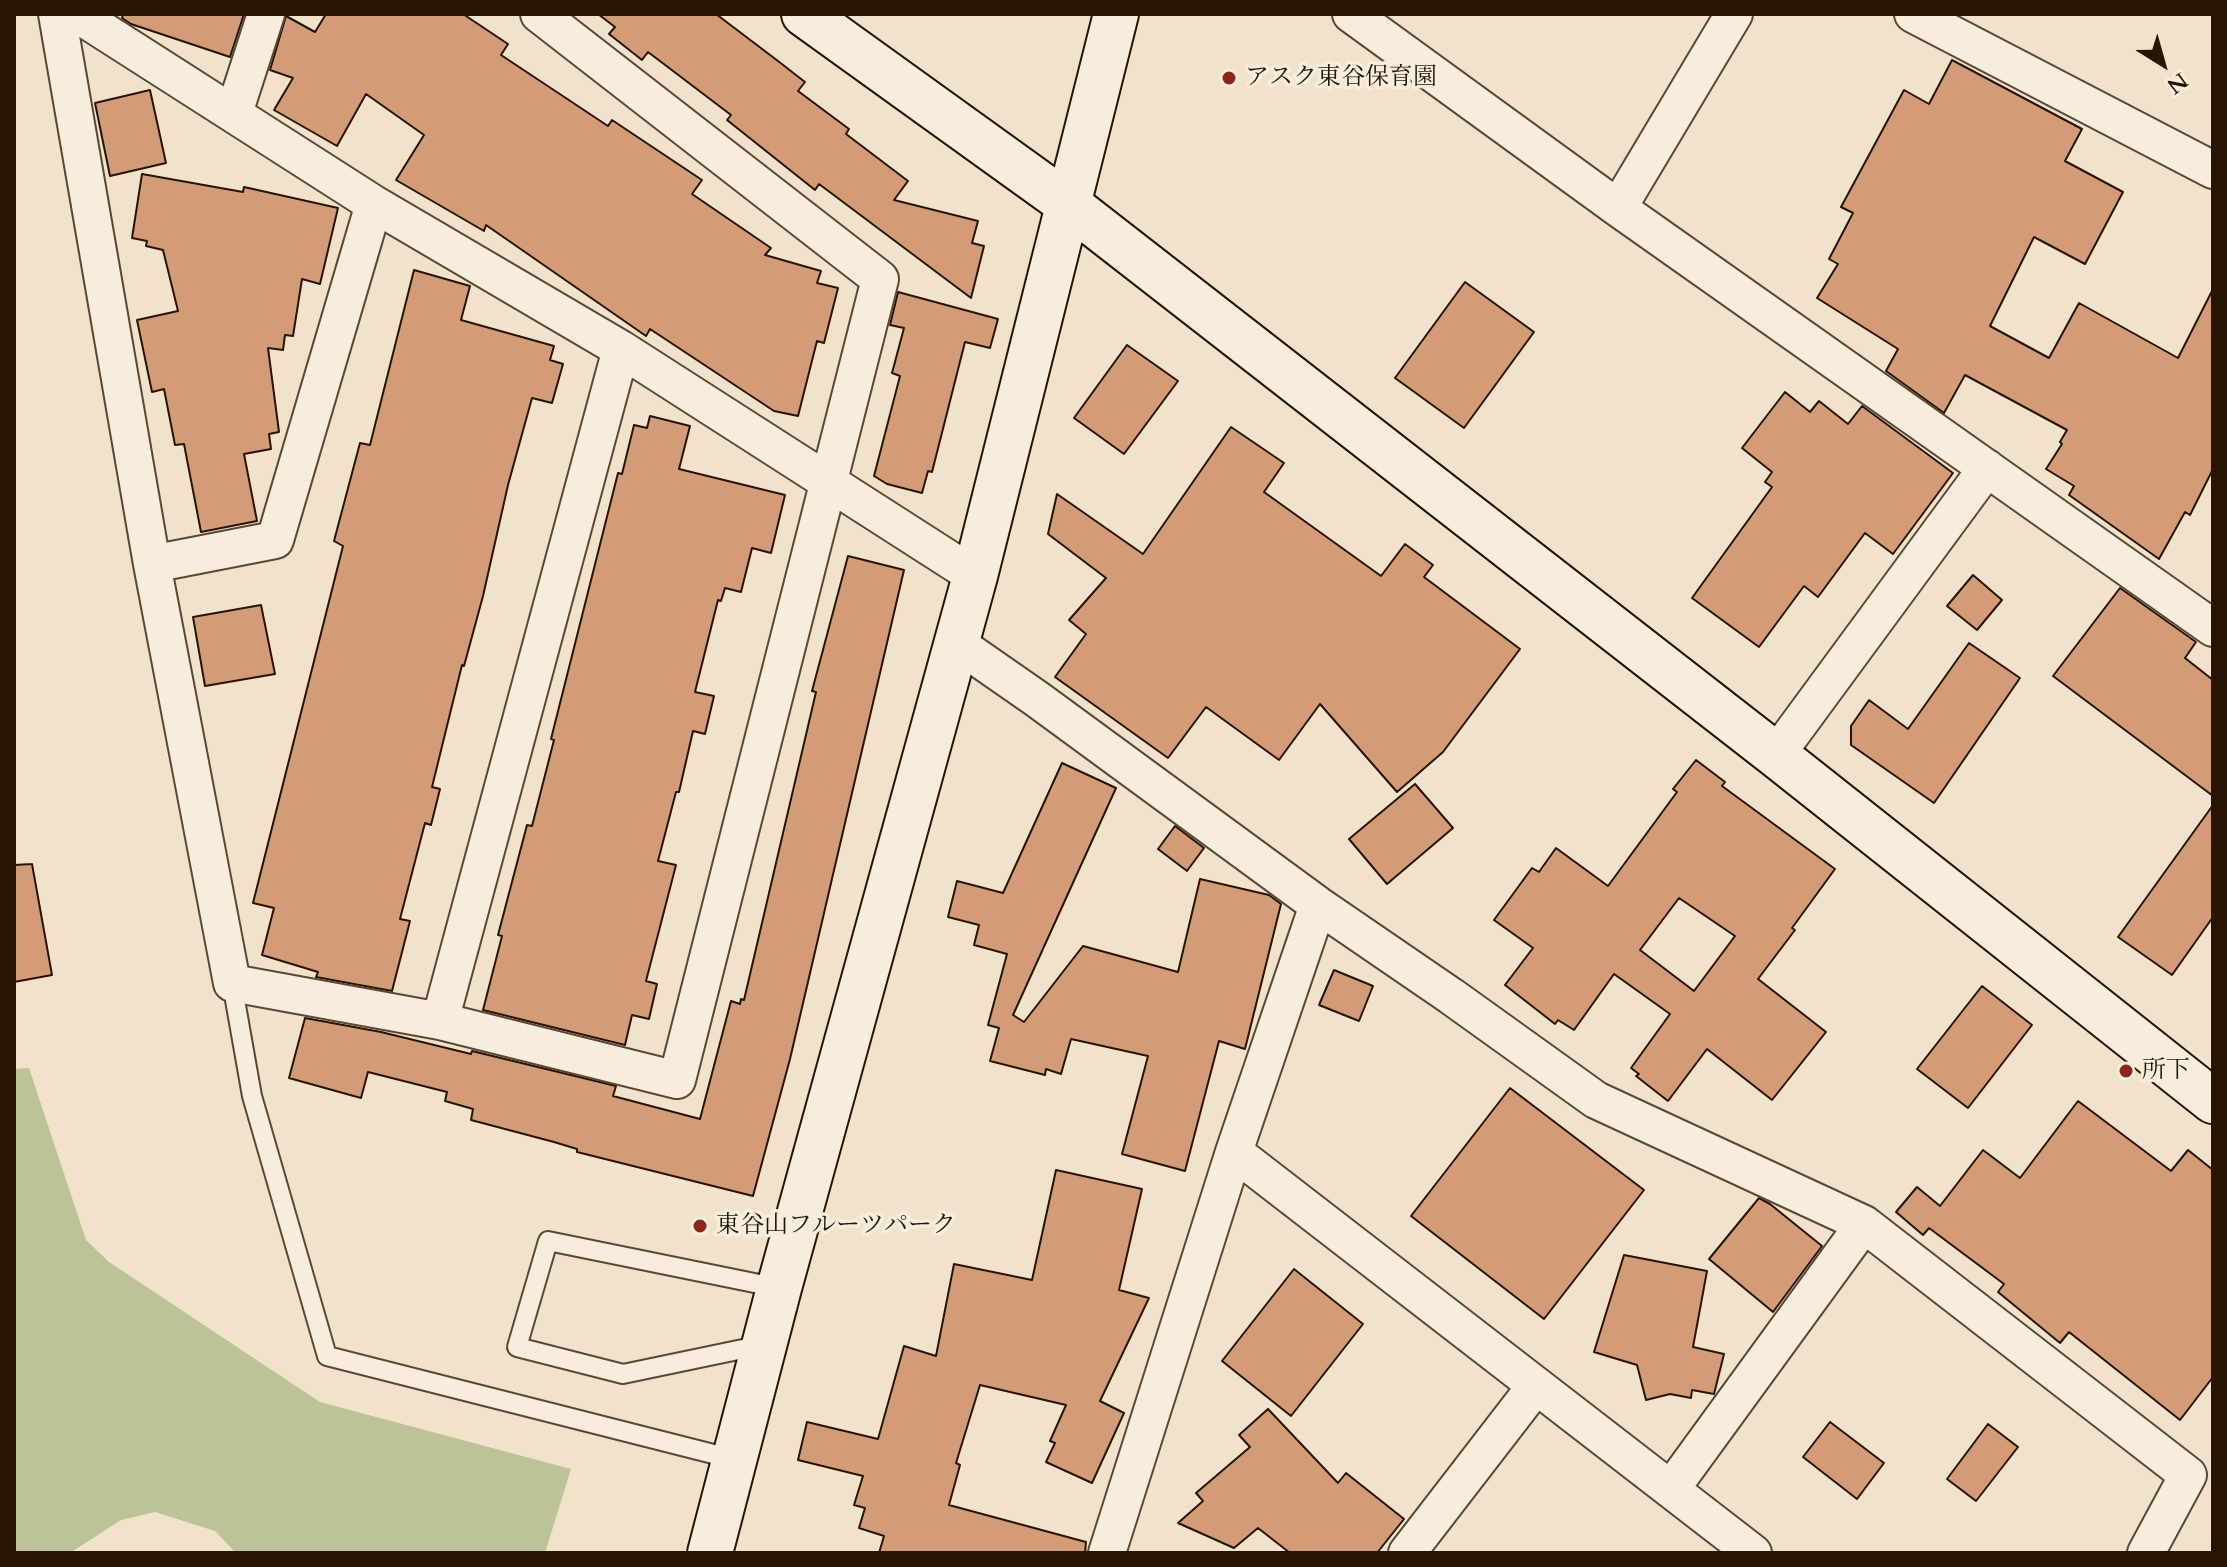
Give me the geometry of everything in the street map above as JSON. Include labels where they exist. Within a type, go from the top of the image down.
[{"type":"street","points":[[57,14],[152,564],[232,983],[440,1021],[677,1080],[880,279],[539,14]]},
{"type":"street","points":[[77,14],[374,204],[621,349],[975,576]]},
{"type":"street","points":[[234,113],[266,14]]},
{"type":"street","points":[[804,14],[1068,204],[1776,755],[2213,1101]]},
{"type":"street","points":[[710,1553],[779,1288],[975,576],[1116,14]]},
{"type":"street","points":[[1351,14],[1618,208],[2213,628]]},
{"type":"street","points":[[1618,208],[1734,14]]},
{"type":"street","points":[[1913,14],[2213,170]]},
{"type":"street","points":[[152,564],[275,540],[374,204]]},
{"type":"street","points":[[440,1021],[621,349]]},
{"type":"street","points":[[1776,755],[1987,468]]},
{"type":"street","points":[[955,642],[1318,905],[1596,1100],[1864,1224],[2188,1475],[2146,1553]]},
{"type":"street","points":[[1107,1553],[1234,1152],[1318,905]]},
{"type":"street","points":[[1234,1152],[1753,1553]]},
{"type":"street","points":[[1671,1489],[1864,1224]]},
{"type":"street","points":[[1407,1553],[1535,1387]]},
{"type":"lane","points":[[232,983],[252,1096],[327,1356],[733,1459]]},
{"type":"lane","points":[[764,1345],[623,1374],[517,1347],[548,1241],[779,1288]]},
{"type":"green space","points":[[29,1068],[86,1240],[109,1262],[320,1402],[571,1469],[545,1553],[236,1553],[215,1531],[155,1512],[121,1520],[70,1553],[14,1553],[14,1069]]},
{"type":"building","points":[[123,14],[244,14],[230,57],[131,24],[122,18]]},
{"type":"building","points":[[326,14],[463,14],[508,44],[501,55],[608,126],[612,120],[702,180],[692,194],[771,248],[765,255],[821,271],[817,283],[838,288],[824,343],[817,341],[798,416],[774,411],[650,329],[646,336],[486,225],[484,231],[396,180],[424,135],[366,94],[337,146],[274,110],[293,78],[270,70],[286,16],[315,32]]},
{"type":"building","points":[[598,14],[716,14],[778,61],[805,82],[798,91],[849,129],[846,134],[908,181],[894,200],[978,221],[972,243],[984,246],[971,298],[819,184],[815,190],[727,120],[731,115],[648,52],[642,60],[609,34],[615,27]]},
{"type":"building","points":[[1952,60],[2082,129],[2065,161],[2123,192],[2085,264],[2034,237],[1990,326],[2049,358],[2079,303],[2178,358],[2213,289],[2213,469],[2190,515],[2185,512],[2159,559],[2069,495],[2074,486],[2046,469],[2067,430],[1965,375],[1944,413],[1886,371],[1898,349],[1817,298],[1838,264],[1829,259],[1853,213],[1841,207],[1904,90],[1929,104]]},
{"type":"building","points":[[150,90],[166,163],[110,176],[95,103]]},
{"type":"building","points":[[142,174],[243,192],[244,187],[338,208],[320,284],[302,279],[293,336],[285,335],[283,350],[268,348],[279,432],[269,434],[271,449],[244,454],[257,521],[201,532],[184,444],[175,445],[164,389],[152,392],[137,320],[178,311],[163,250],[146,246],[147,241],[132,238]]},
{"type":"building","points":[[414,270],[470,286],[461,320],[554,346],[550,360],[563,364],[552,403],[532,398],[508,485],[483,596],[462,665],[432,787],[440,789],[431,825],[425,823],[400,919],[410,921],[392,991],[316,977],[318,972],[262,955],[274,908],[253,903],[343,546],[334,541],[360,443],[370,445]]},
{"type":"building","points":[[1465,282],[1534,332],[1464,428],[1395,378]]},
{"type":"building","points":[[898,292],[998,319],[990,348],[965,342],[932,472],[928,471],[922,493],[887,484],[874,476],[900,376],[892,373],[904,328],[890,325]]},
{"type":"building","points":[[1127,345],[1178,381],[1124,454],[1074,418]]},
{"type":"building","points":[[1785,392],[1810,412],[1819,401],[1848,424],[1862,406],[1953,473],[1893,554],[1865,533],[1818,597],[1804,586],[1759,647],[1692,598],[1772,487],[1765,482],[1772,472],[1742,448]]},
{"type":"building","points":[[650,416],[690,426],[679,469],[785,495],[771,553],[752,548],[741,592],[725,588],[721,601],[718,600],[695,692],[714,696],[705,734],[693,731],[658,861],[676,865],[646,981],[657,984],[649,1019],[632,1015],[625,1045],[483,1010],[502,936],[498,935],[527,825],[532,826],[618,473],[622,474],[634,425],[647,428]]},
{"type":"building","points":[[1231,427],[1284,463],[1264,492],[1381,576],[1405,544],[1433,565],[1424,577],[1520,649],[1443,752],[1397,792],[1320,704],[1279,760],[1206,707],[1168,758],[1055,677],[1086,634],[1069,620],[1106,578],[1048,534],[1057,494],[1143,554]]},
{"type":"building","points":[[848,556],[904,570],[790,1059],[753,1196],[577,1152],[577,1149],[554,1142],[471,1120],[473,1109],[445,1101],[447,1092],[368,1072],[361,1098],[289,1078],[305,1018],[381,1032],[471,1054],[472,1051],[616,1086],[613,1096],[700,1119],[731,1001],[740,1004],[741,999],[744,1000],[816,692],[812,691]]},
{"type":"building","points":[[1973,575],[2002,600],[1977,630],[1947,606]]},
{"type":"building","points":[[2120,588],[2196,642],[2185,658],[2213,680],[2213,796],[2053,676]]},
{"type":"building","points":[[261,605],[275,674],[205,686],[193,617]]},
{"type":"building","points":[[1969,643],[2020,678],[1934,803],[1851,745],[1851,726],[1869,700],[1908,729]]},
{"type":"building","points":[[1696,760],[1725,782],[1722,786],[1835,869],[1758,979],[1826,1032],[1772,1100],[1707,1049],[1668,1101],[1636,1076],[1639,1074],[1631,1068],[1670,1014],[1614,974],[1574,1030],[1558,1020],[1555,1024],[1505,985],[1533,948],[1494,920],[1532,868],[1539,872],[1556,848],[1608,886],[1677,792],[1673,789]],"holes":[[[1679,898],[1735,936],[1694,991],[1640,950]]]},
{"type":"building","points":[[1062,763],[1116,788],[1013,1015],[1024,1022],[1083,946],[1178,972],[1200,879],[1269,895],[1281,904],[1245,1049],[1219,1041],[1185,1171],[1122,1154],[1148,1056],[1071,1039],[1061,1074],[1046,1069],[1045,1075],[990,1061],[999,1028],[988,1025],[1007,954],[974,945],[979,925],[948,917],[957,881],[1003,893]]},
{"type":"building","points":[[1415,784],[1453,828],[1387,884],[1349,839]]},
{"type":"building","points":[[2213,805],[2213,917],[2172,975],[2118,937]]},
{"type":"building","points":[[1175,826],[1204,848],[1187,871],[1158,849]]},
{"type":"building","points":[[32,864],[52,975],[14,982],[14,865]]},
{"type":"building","points":[[1334,970],[1373,986],[1359,1021],[1319,1005]]},
{"type":"building","points":[[1982,986],[2032,1025],[1968,1108],[1917,1069]]},
{"type":"building","points":[[1510,1088],[1644,1190],[1544,1319],[1411,1216]]},
{"type":"building","points":[[2078,1101],[2171,1171],[2188,1150],[2213,1170],[2213,1377],[2180,1420],[2069,1332],[2060,1343],[1998,1292],[2004,1284],[1929,1228],[1923,1235],[1896,1212],[1917,1187],[1940,1206],[1983,1150],[2020,1178]]},
{"type":"building","points":[[1056,1170],[1142,1189],[1119,1290],[1149,1298],[1100,1401],[1124,1413],[1092,1483],[1046,1462],[1055,1443],[1050,1441],[1066,1405],[980,1385],[956,1463],[960,1465],[949,1505],[1086,1542],[1085,1553],[879,1553],[884,1536],[859,1528],[865,1508],[854,1505],[863,1476],[798,1460],[807,1422],[878,1439],[904,1346],[936,1356],[954,1264],[1032,1280]]},
{"type":"building","points":[[1759,1198],[1822,1246],[1773,1312],[1709,1259]]},
{"type":"building","points":[[1624,1255],[1707,1271],[1693,1347],[1724,1354],[1714,1394],[1692,1390],[1691,1398],[1670,1394],[1646,1400],[1637,1365],[1594,1352]]},
{"type":"building","points":[[1294,1269],[1363,1324],[1291,1416],[1222,1361]]},
{"type":"building","points":[[1268,1409],[1338,1483],[1346,1473],[1404,1519],[1377,1553],[1290,1553],[1258,1528],[1234,1548],[1178,1523],[1203,1501],[1196,1493],[1250,1447],[1239,1435]]},
{"type":"building","points":[[1830,1422],[1884,1463],[1857,1499],[1803,1457]]},
{"type":"building","points":[[1988,1424],[2018,1447],[1976,1501],[1947,1479]]},
{"type":"place","name":"アスク東谷保育園","points":[[1229,78]]},
{"type":"place","name":"所下","points":[[2126,1071]]},
{"type":"place","name":"東谷山フルーツパーク","points":[[700,1226]]}]
